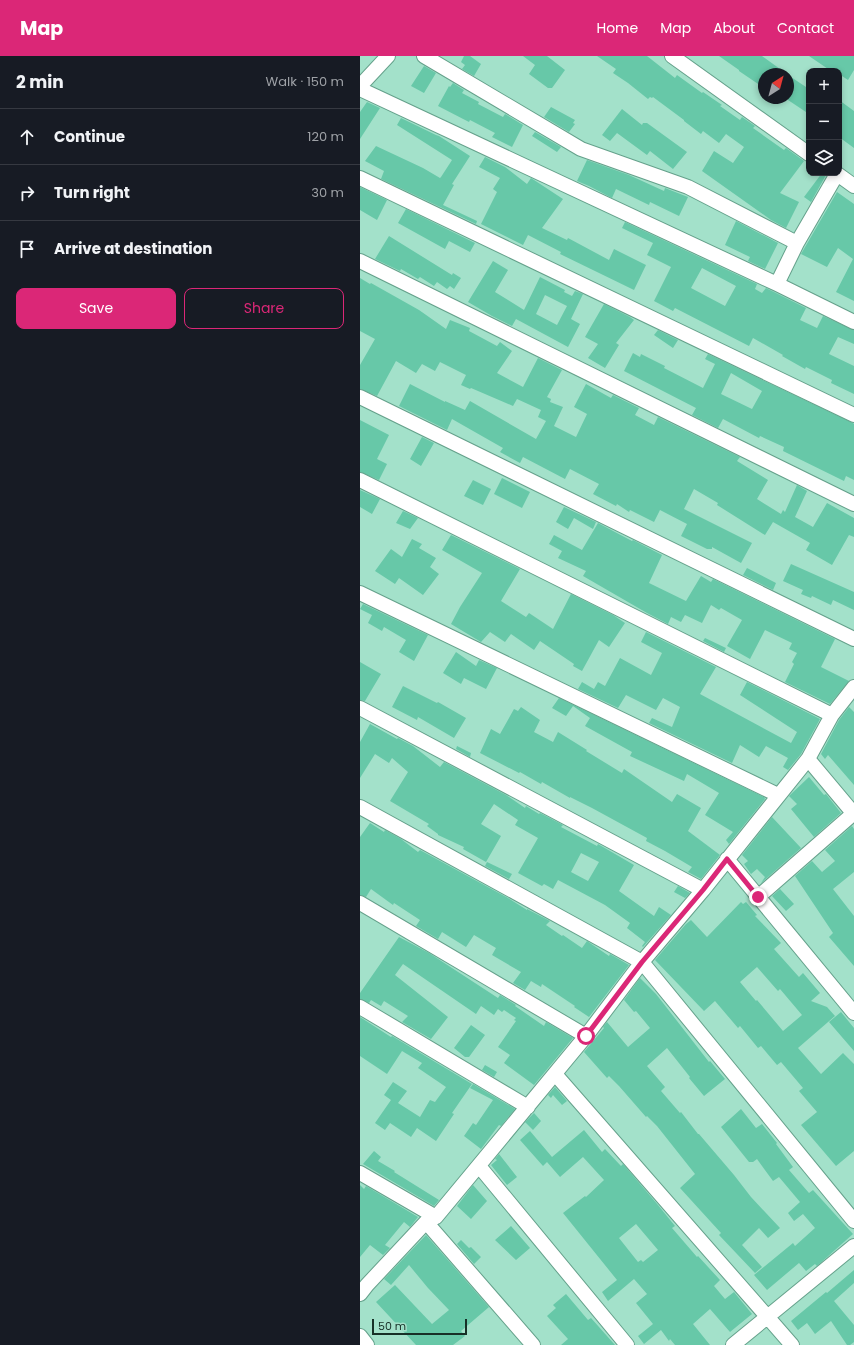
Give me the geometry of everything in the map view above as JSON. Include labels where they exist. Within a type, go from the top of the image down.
[{"type":"street","points":[[360,86],[388,56]]},
{"type":"street","points":[[424,56],[581,149],[688,187],[797,243]]},
{"type":"street","points":[[672,56],[806,152]]},
{"type":"street","points":[[360,89],[777,284],[854,322]]},
{"type":"street","points":[[777,284],[797,243],[835,176]]},
{"type":"street","points":[[839,176],[854,186]]},
{"type":"street","points":[[360,178],[854,415]]},
{"type":"street","points":[[360,261],[854,504]]},
{"type":"street","points":[[360,397],[854,639]]},
{"type":"street","points":[[360,480],[832,715]]},
{"type":"street","points":[[360,593],[778,794]]},
{"type":"street","points":[[362,1287],[431,1220],[479,1166],[555,1074],[642,962],[703,890],[778,794],[808,759],[832,715],[854,687]]},
{"type":"street","points":[[360,708],[703,890]]},
{"type":"street","points":[[758,897],[854,813],[808,759]]},
{"type":"street","points":[[360,807],[642,962],[854,1221]]},
{"type":"street","points":[[727,859],[854,1013]]},
{"type":"street","points":[[360,904],[586,1036]]},
{"type":"street","points":[[360,1007],[528,1106]]},
{"type":"street","points":[[555,1074],[769,1316],[792,1345]]},
{"type":"street","points":[[479,1166],[627,1345]]},
{"type":"street","points":[[360,1173],[431,1220],[533,1345]]},
{"type":"street","points":[[734,1345],[854,1246]]},
{"type":"street","points":[[360,1336],[367,1345]]},
{"type":"building","points":[[464,56],[470,56],[481,64],[474,76],[462,69],[465,65],[461,62]]},
{"type":"building","points":[[523,56],[547,56],[565,70],[552,88],[548,88],[529,74],[535,65]]},
{"type":"building","points":[[597,56],[647,56],[675,78],[677,75],[722,105],[720,106],[740,120],[742,117],[755,126],[753,128],[784,150],[786,148],[804,161],[780,193],[799,202],[786,228],[771,220],[702,171],[714,151],[733,163],[744,147],[726,134],[719,143],[703,131],[701,134],[653,97],[648,99],[613,73],[616,69]]},
{"type":"building","points":[[719,56],[762,56],[779,68],[758,68],[758,84]]},
{"type":"building","points":[[809,56],[854,56],[854,70],[848,80],[842,76],[842,68],[827,68]]},
{"type":"building","points":[[424,66],[436,73],[424,93],[411,86]]},
{"type":"building","points":[[794,79],[806,87],[806,112],[794,104]]},
{"type":"building","points":[[453,83],[464,90],[462,93],[479,102],[478,104],[503,117],[505,114],[523,125],[512,147],[492,137],[495,133],[438,106],[449,86],[450,87]]},
{"type":"building","points":[[367,102],[380,108],[360,139],[360,112]]},
{"type":"building","points":[[842,102],[854,111],[854,148],[842,139]]},
{"type":"building","points":[[551,107],[575,120],[573,123],[575,124],[569,132],[544,117]]},
{"type":"building","points":[[622,109],[642,125],[643,123],[647,123],[687,152],[673,169],[650,151],[647,155],[617,133],[610,141],[602,135]]},
{"type":"building","points":[[401,118],[439,136],[470,156],[452,184],[454,185],[443,205],[477,221],[476,224],[381,179],[384,171],[365,161],[376,146],[423,168],[440,178],[441,177],[452,160],[397,125]]},
{"type":"building","points":[[535,132],[561,147],[557,152],[532,136]]},
{"type":"building","points":[[485,157],[505,167],[527,184],[531,178],[563,199],[542,228],[567,240],[568,238],[609,260],[614,249],[646,265],[634,290],[560,254],[561,252],[528,235],[523,245],[481,224],[497,192],[493,189],[500,178],[479,167]]},
{"type":"building","points":[[587,160],[629,175],[664,191],[665,188],[688,197],[679,216],[650,202],[649,205],[616,189],[612,198],[577,181]]},
{"type":"building","points":[[820,176],[825,176],[811,202],[804,197]]},
{"type":"building","points":[[360,187],[387,200],[377,220],[360,210]]},
{"type":"building","points":[[837,192],[854,204],[854,301],[836,292],[853,259],[838,248],[827,267],[801,254]]},
{"type":"building","points":[[406,209],[475,243],[470,252],[449,241],[445,249],[398,223]]},
{"type":"building","points":[[736,221],[778,243],[765,269],[748,261],[750,257],[725,245]]},
{"type":"building","points":[[625,222],[757,284],[755,289],[762,293],[766,288],[806,308],[800,320],[817,328],[823,316],[854,330],[854,344],[838,337],[829,354],[854,366],[854,394],[831,383],[832,380],[806,367],[805,369],[753,338],[749,346],[675,308],[673,311],[654,301],[671,267],[647,255],[653,243],[622,228]],"holes":[[[702,268],[736,286],[725,306],[691,288]]]},
{"type":"building","points":[[389,236],[452,275],[453,273],[461,278],[454,289],[450,286],[447,289],[437,282],[434,286],[420,277],[418,279],[401,269],[400,271],[375,259]]},
{"type":"building","points":[[493,261],[508,270],[495,292],[524,310],[540,277],[565,290],[564,292],[572,296],[575,291],[583,294],[571,319],[580,324],[568,347],[516,319],[512,326],[468,302]],"holes":[[[545,295],[567,306],[557,325],[536,314]]]},
{"type":"building","points":[[360,278],[419,310],[446,329],[450,320],[470,328],[469,331],[497,346],[500,342],[512,351],[497,373],[523,387],[538,358],[562,370],[547,397],[551,399],[550,402],[563,407],[554,426],[576,437],[587,414],[574,407],[586,384],[611,398],[613,395],[639,408],[635,415],[654,425],[658,417],[740,457],[737,461],[768,480],[757,499],[781,514],[783,510],[785,512],[797,485],[807,491],[795,517],[813,527],[827,503],[854,518],[854,537],[849,535],[832,565],[806,550],[810,543],[773,522],[765,535],[717,505],[718,503],[694,489],[684,509],[752,543],[741,563],[712,547],[712,549],[707,549],[681,536],[687,524],[660,510],[654,522],[630,510],[629,512],[617,504],[616,506],[593,494],[599,484],[570,469],[565,479],[523,457],[520,463],[500,452],[503,448],[452,419],[447,430],[399,406],[410,384],[445,402],[465,410],[470,401],[536,439],[546,421],[538,417],[541,410],[517,399],[513,406],[461,385],[466,375],[440,362],[435,371],[422,364],[416,373],[396,361],[377,396],[360,389],[360,365],[375,339],[360,331]]},
{"type":"building","points":[[604,304],[634,320],[616,343],[619,345],[605,368],[588,358],[598,344],[585,337]]},
{"type":"building","points":[[658,330],[678,340],[673,348],[654,335]]},
{"type":"building","points":[[633,353],[640,357],[641,354],[665,366],[664,368],[703,388],[715,364],[705,359],[708,354],[853,423],[854,480],[846,476],[844,481],[783,451],[784,447],[760,436],[759,438],[723,419],[718,428],[692,415],[696,408],[624,371]],"holes":[[[731,373],[762,391],[752,409],[721,394]]]},
{"type":"building","points":[[360,420],[389,435],[377,459],[387,464],[379,480],[360,472]]},
{"type":"building","points":[[422,437],[434,443],[421,466],[410,459]]},
{"type":"building","points":[[502,478],[530,492],[522,508],[494,494]]},
{"type":"building","points":[[473,480],[491,489],[483,505],[464,496]]},
{"type":"building","points":[[360,490],[380,499],[372,514],[360,507]]},
{"type":"building","points":[[564,507],[596,522],[593,529],[574,518],[568,529],[556,522]]},
{"type":"building","points":[[403,511],[418,518],[410,529],[396,523]]},
{"type":"building","points":[[598,523],[662,555],[649,583],[686,601],[701,576],[711,582],[713,579],[835,639],[821,667],[849,681],[830,704],[785,682],[794,664],[792,662],[797,653],[789,649],[792,643],[765,630],[750,659],[727,646],[742,620],[721,608],[719,610],[711,605],[702,623],[685,615],[681,622],[671,617],[668,624],[583,576],[586,571],[558,558],[562,551],[549,544],[554,535],[582,550]]},
{"type":"building","points":[[451,535],[520,569],[501,601],[526,617],[529,613],[553,629],[571,594],[613,615],[625,623],[609,647],[599,640],[582,671],[540,641],[534,650],[511,634],[505,642],[490,632],[481,642],[451,624],[482,573],[442,550]]},
{"type":"building","points":[[412,539],[422,544],[419,548],[436,558],[430,567],[439,574],[423,595],[399,578],[395,584],[375,571],[391,549],[402,557]]},
{"type":"building","points":[[791,564],[854,592],[854,610],[833,600],[831,605],[812,596],[811,598],[801,594],[803,590],[783,581]]},
{"type":"building","points":[[747,568],[776,583],[773,590],[743,575]]},
{"type":"building","points":[[363,604],[428,635],[414,661],[399,652],[406,640],[384,627],[382,631],[368,623],[372,615],[360,609]]},
{"type":"building","points":[[646,632],[716,667],[700,694],[791,743],[797,732],[740,695],[747,682],[820,719],[801,754],[788,770],[783,767],[788,758],[766,746],[759,757],[740,745],[732,763],[649,723],[652,718],[672,727],[680,707],[663,698],[656,710],[626,695],[618,708],[578,689],[582,682],[594,689],[598,682],[605,686],[620,658],[651,675],[662,653],[641,642]]},
{"type":"building","points":[[705,638],[726,648],[724,652],[703,641]]},
{"type":"building","points":[[456,652],[476,666],[479,660],[497,668],[486,689],[464,678],[461,684],[443,673]]},
{"type":"building","points":[[360,662],[381,674],[365,701],[360,700]]},
{"type":"building","points":[[403,686],[437,703],[438,702],[466,718],[454,738],[418,717],[417,720],[392,707]]},
{"type":"building","points":[[559,698],[764,797],[765,799],[729,844],[726,840],[733,832],[705,815],[719,793],[687,774],[684,781],[630,756],[632,752],[585,726],[590,718],[573,706],[566,716],[552,708]]},
{"type":"building","points":[[521,707],[540,720],[534,732],[553,742],[558,732],[622,773],[624,769],[672,802],[677,794],[701,808],[688,831],[720,855],[701,879],[688,872],[692,867],[646,841],[647,838],[542,782],[541,784],[480,753],[491,729],[500,734],[514,709],[518,711]]},
{"type":"building","points":[[849,707],[854,712],[854,785],[828,755],[825,759],[821,754],[839,720]]},
{"type":"building","points":[[370,724],[413,746],[440,767],[444,762],[506,795],[525,808],[526,806],[563,825],[561,827],[597,846],[598,844],[634,865],[619,891],[654,916],[659,907],[671,915],[643,947],[642,946],[645,942],[627,928],[630,923],[605,905],[558,880],[553,889],[544,884],[542,886],[518,873],[538,838],[515,825],[518,820],[494,804],[481,824],[501,836],[486,862],[463,849],[464,847],[438,835],[427,826],[429,824],[390,801],[408,772],[392,758],[389,763],[375,754],[360,778],[360,742]],"holes":[[[581,853],[599,862],[588,881],[571,872]]]},
{"type":"building","points":[[457,746],[471,753],[470,757],[456,749]]},
{"type":"building","points":[[809,777],[824,795],[826,794],[841,813],[814,837],[791,809],[797,804],[789,796]]},
{"type":"building","points":[[772,817],[801,848],[761,883],[765,877],[757,869],[751,874],[744,864],[748,861],[742,855]]},
{"type":"building","points":[[370,823],[384,832],[385,830],[401,839],[418,852],[420,850],[527,910],[550,921],[546,925],[582,948],[587,941],[609,956],[610,954],[629,965],[589,1017],[542,984],[541,987],[531,981],[525,990],[513,983],[521,972],[492,955],[496,948],[474,935],[466,947],[442,932],[438,939],[416,926],[420,920],[394,903],[393,905],[371,889],[366,897],[360,895],[360,837]]},
{"type":"building","points":[[852,826],[854,829],[854,872],[833,889],[854,916],[854,966],[829,937],[833,933],[795,876],[812,861],[822,872],[835,861],[825,850]]},
{"type":"building","points":[[487,862],[512,874],[509,879],[485,866]]},
{"type":"building","points":[[678,886],[690,893],[685,898],[674,892]]},
{"type":"building","points":[[780,889],[794,904],[786,911],[772,896]]},
{"type":"building","points":[[741,902],[743,904],[746,902],[757,915],[755,916],[781,943],[774,949],[799,977],[803,973],[820,993],[811,1001],[827,1007],[835,1016],[798,1048],[821,1074],[843,1053],[854,1064],[854,1151],[836,1166],[801,1125],[817,1112],[799,1091],[803,1088],[781,1062],[777,1065],[761,1046],[758,1048],[740,1026],[738,1028],[715,1001],[704,1011],[655,960],[691,920],[707,937]],"holes":[[[757,967],[778,991],[780,989],[802,1015],[783,1031],[740,982]]]},
{"type":"building","points":[[399,937],[429,953],[498,998],[500,995],[544,1026],[546,1022],[573,1038],[534,1085],[504,1063],[510,1055],[498,1047],[516,1021],[514,1020],[516,1018],[504,1010],[502,1012],[498,1009],[494,1015],[481,1006],[476,1014],[403,964],[395,975],[448,1017],[431,1039],[402,1022],[408,1016],[384,1001],[381,1006],[371,1000],[369,1003],[360,999],[360,993]]},
{"type":"building","points":[[640,978],[656,994],[709,1062],[710,1061],[725,1079],[704,1096],[667,1048],[647,1066],[665,1087],[661,1091],[680,1113],[681,1112],[751,1197],[780,1228],[768,1238],[759,1228],[742,1245],[762,1267],[755,1273],[719,1235],[721,1233],[680,1188],[695,1174],[657,1126],[647,1116],[646,1117],[609,1076],[607,1078],[584,1052],[604,1028],[603,1027],[607,1022],[628,1047],[650,1028],[636,1011],[634,1012],[624,1000]]},
{"type":"building","points":[[841,1012],[854,1028],[854,1051],[829,1022]]},
{"type":"building","points":[[360,1017],[391,1037],[392,1036],[472,1084],[452,1113],[454,1114],[436,1141],[417,1128],[411,1137],[390,1123],[385,1130],[375,1123],[391,1100],[384,1095],[393,1082],[407,1091],[398,1103],[420,1117],[430,1100],[435,1102],[446,1087],[418,1068],[422,1063],[402,1051],[387,1074],[360,1056]]},
{"type":"building","points":[[471,1025],[485,1035],[469,1057],[465,1057],[454,1048]]},
{"type":"building","points":[[485,1065],[497,1072],[494,1077],[482,1070]]},
{"type":"building","points":[[473,1084],[515,1109],[501,1126],[499,1125],[481,1149],[464,1136],[473,1123],[476,1125],[493,1100],[470,1088]]},
{"type":"building","points":[[555,1087],[567,1101],[562,1105],[553,1095],[551,1098],[548,1095]]},
{"type":"building","points":[[741,1109],[756,1128],[762,1124],[793,1167],[789,1170],[809,1193],[813,1190],[853,1234],[817,1266],[815,1264],[806,1271],[799,1263],[767,1290],[754,1275],[793,1243],[795,1246],[815,1228],[803,1214],[794,1221],[788,1213],[800,1202],[779,1177],[773,1181],[757,1159],[753,1162],[749,1162],[721,1127]]},
{"type":"building","points":[[534,1113],[541,1121],[533,1130],[525,1122]]},
{"type":"building","points":[[584,1130],[602,1152],[605,1149],[621,1166],[623,1164],[658,1205],[675,1226],[672,1228],[697,1257],[698,1256],[720,1280],[714,1286],[725,1299],[734,1292],[752,1314],[730,1332],[710,1309],[693,1324],[710,1345],[675,1345],[670,1339],[669,1341],[661,1330],[644,1344],[638,1336],[653,1324],[636,1303],[647,1294],[634,1279],[608,1301],[602,1292],[617,1280],[563,1213],[585,1196],[586,1197],[604,1180],[583,1157],[560,1177],[547,1162],[543,1166],[520,1140],[530,1131],[552,1157]],"holes":[[[636,1224],[658,1250],[643,1262],[641,1260],[638,1262],[619,1238]]]},
{"type":"building","points":[[374,1151],[381,1157],[378,1161],[439,1200],[434,1206],[363,1164]]},
{"type":"building","points":[[499,1154],[517,1177],[507,1185],[491,1165],[497,1160],[495,1159]]},
{"type":"building","points":[[360,1185],[364,1189],[366,1186],[418,1217],[410,1227],[404,1222],[385,1245],[390,1248],[383,1255],[370,1245],[360,1257]]},
{"type":"building","points":[[473,1185],[487,1201],[471,1219],[457,1206]]},
{"type":"building","points":[[511,1226],[530,1248],[516,1260],[495,1240]]},
{"type":"building","points":[[426,1235],[489,1307],[461,1331],[465,1336],[453,1345],[416,1345],[376,1302],[395,1285],[432,1324],[449,1310],[409,1265],[391,1285],[384,1279]]},
{"type":"building","points":[[461,1240],[481,1257],[474,1264],[457,1244]]},
{"type":"building","points":[[854,1270],[854,1283],[834,1301],[854,1325],[854,1342],[847,1345],[831,1321],[815,1334],[807,1323],[798,1330],[791,1321]]},
{"type":"building","points":[[566,1294],[588,1320],[591,1318],[615,1345],[561,1345],[568,1339],[547,1316],[556,1308],[553,1305]]},
{"type":"route","points":[[586,1036],[642,962],[703,890],[727,859],[758,897]]}]
